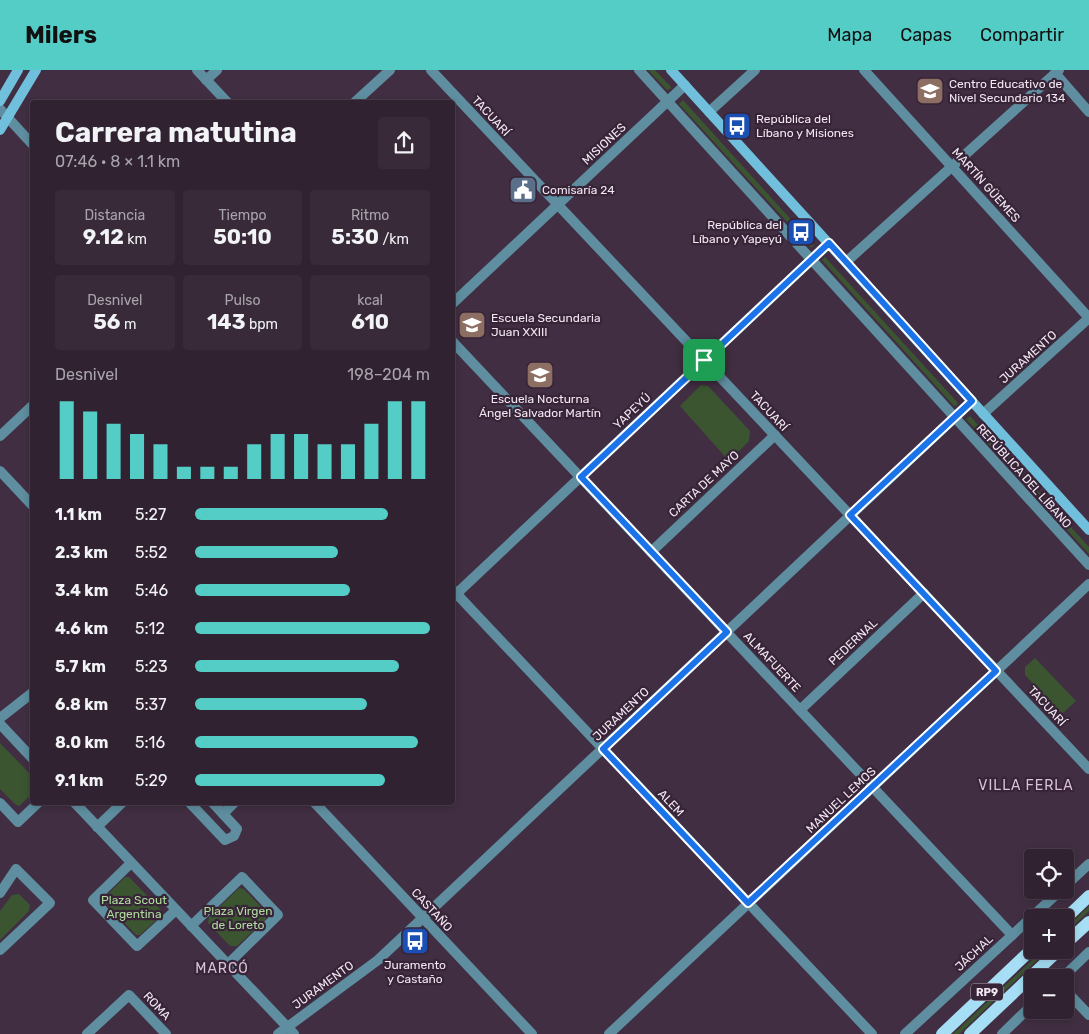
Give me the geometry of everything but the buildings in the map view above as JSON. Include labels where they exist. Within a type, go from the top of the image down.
[{"type":"main road","points":[[0,101],[18,70]]},
{"type":"main road","points":[[0,130],[36,70]]},
{"type":"main road","name":"REPÚBLICA DEL LÍBANO","points":[[671,70],[1089,530]]},
{"type":"main road","points":[[1074,910],[1089,896]]},
{"type":"main road","points":[[1074,936],[1089,922]]},
{"type":"main road","name":"RP9","points":[[942,1034],[1024,957]]},
{"type":"main road","name":"RP9","points":[[970,1034],[1049,959]]},
{"type":"street","points":[[197,70],[225,100]]},
{"type":"street","points":[[206,80],[216,70]]},
{"type":"street","points":[[357,100],[390,70]]},
{"type":"street","name":"TACUARÍ","points":[[431,70],[1089,769]]},
{"type":"street","name":"REPÚBLICA DEL LÍBANO","points":[[639,70],[1089,565]]},
{"type":"street","points":[[709,112],[755,70]]},
{"type":"street","name":"MARTÍN GÜEMES","points":[[864,70],[1089,318]]},
{"type":"street","points":[[846,262],[1057,72],[1089,112]]},
{"type":"street","name":"MISIONES","points":[[455,301],[685,85]]},
{"type":"street","points":[[0,110],[30,142]]},
{"type":"street","name":"YAPEYÚ","points":[[455,593],[829,243]]},
{"type":"street","name":"JURAMENTO","points":[[984,414],[1089,318]]},
{"type":"street","name":"ALMAFUERTE","points":[[455,344],[1012,935]]},
{"type":"street","name":"JURAMENTO","points":[[278,1034],[291,1031],[378,960],[972,401]]},
{"type":"street","points":[[0,436],[30,408]]},
{"type":"street","name":"CARTA DE MAYO","points":[[651,552],[775,435]]},
{"type":"street","points":[[0,471],[30,503]]},
{"type":"street","name":"MANUEL LEMOS","points":[[609,1034],[1089,584]]},
{"type":"street","name":"PEDERNAL","points":[[800,710],[924,593]]},
{"type":"street","name":"ALEM","points":[[455,595],[872,1034]]},
{"type":"street","points":[[0,718],[30,695]]},
{"type":"street","points":[[0,724],[30,756]]},
{"type":"street","points":[[0,803],[18,822],[36,805]]},
{"type":"street","points":[[77,805],[291,1031]]},
{"type":"street","points":[[97,827],[120,805]]},
{"type":"street","points":[[192,805],[226,840],[234,836],[237,829],[215,805]]},
{"type":"street","points":[[223,814],[232,805]]},
{"type":"street","name":"CASTAÑO","points":[[317,805],[532,1034]]},
{"type":"street","points":[[132,863],[93,900],[137,946],[176,910]]},
{"type":"street","points":[[1074,878],[1089,864]]},
{"type":"street","points":[[0,893],[16,869],[50,903],[0,950]]},
{"type":"street","points":[[191,926],[242,877],[278,915],[228,964]]},
{"type":"street","name":"JÁCHAL","points":[[905,1034],[1051,899]]},
{"type":"street","points":[[1071,969],[1089,952]]},
{"type":"street","name":"ROMA","points":[[87,1034],[129,995],[166,1034]]},
{"type":"street","points":[[1074,999],[1089,1015]]},
{"type":"street","points":[[1002,1034],[1024,1013]]},
{"type":"green space","points":[[648,70],[655,70],[671,87],[670,89],[667,90]]},
{"type":"green space","points":[[683,100],[814,245],[811,248],[679,104]]},
{"type":"green space","points":[[825,257],[958,403],[956,406],[822,260]]},
{"type":"green space","points":[[701,385],[708,386],[750,431],[749,441],[729,461],[680,406]]},
{"type":"green space","points":[[970,416],[1089,547],[1089,554],[966,419]]},
{"type":"green space","points":[[1035,658],[1076,701],[1062,714],[1025,675],[1025,667]]},
{"type":"green space","points":[[0,743],[30,774],[30,796],[19,806],[0,789]]},
{"type":"green space","name":"Plaza Scout Argentina","points":[[125,877],[129,877],[162,911],[162,915],[140,935],[136,935],[105,902],[106,896]]},
{"type":"green space","name":"Plaza Virgen de Loreto","points":[[239,888],[244,889],[267,913],[266,919],[237,946],[230,946],[208,923],[209,917]]},
{"type":"green space","points":[[19,894],[30,905],[29,911],[0,940],[0,911],[12,895]]},
{"type":"green space","points":[[1089,906],[1089,911],[1074,925],[1074,920]]},
{"type":"green space","points":[[1033,959],[1038,959],[1028,969],[1024,969],[1024,973],[959,1034],[953,1034]]},
{"type":"place","name":"Centro Educativo de Nivel Secundario 134","points":[[930,91]]},
{"type":"place","name":"República del Líbano y Misiones","points":[[737,126]]},
{"type":"place","name":"Comisaría 24","points":[[523,190]]},
{"type":"place","name":"República del Líbano y Yapeyú","points":[[801,232]]},
{"type":"place","name":"Escuela Secundaria Juan XXIII","points":[[472,325]]},
{"type":"place","name":"Escuela Nocturna Ángel Salvador Martín","points":[[540,375]]},
{"type":"place","name":"Juramento y Castaño","points":[[415,941]]},
{"type":"district","name":"VILLA FERLA","points":[[1026,785]]},
{"type":"district","name":"MARCÓ","points":[[222,968]]},
{"type":"route","points":[[829,243],[972,401],[850,515],[996,671],[748,903],[603,749],[727,632],[581,477],[704,360],[829,243]]}]
